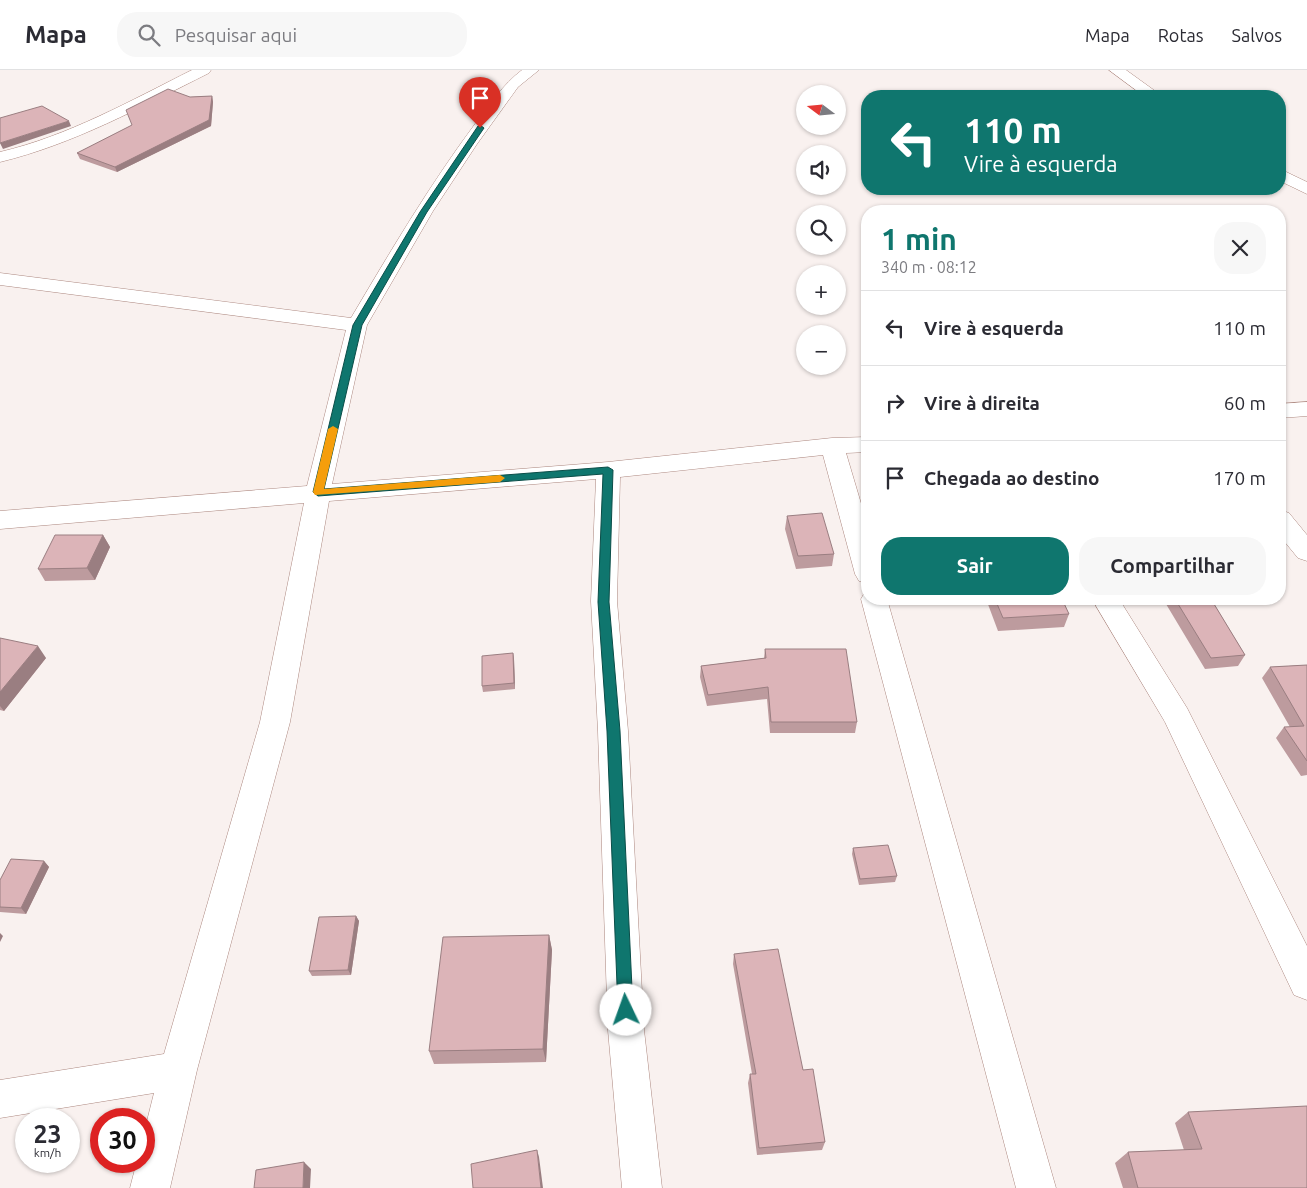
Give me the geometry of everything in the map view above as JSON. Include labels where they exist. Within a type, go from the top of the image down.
[{"type":"street","points":[[0,157],[21,152],[96,124],[204,70]]},
{"type":"street","points":[[150,1188],[178,1070],[275,722],[318,492],[357,325],[424,212],[470,142],[513,84],[532,70]]},
{"type":"street","points":[[1116,70],[1145,90]]},
{"type":"street","points":[[1286,177],[1307,189]]},
{"type":"street","points":[[0,279],[357,325]]},
{"type":"street","points":[[1286,411],[1307,409]]},
{"type":"street","points":[[0,520],[318,492],[608,470],[861,444]]},
{"type":"street","points":[[832,446],[861,549]]},
{"type":"street","points":[[608,470],[604,602],[613,731],[626,1030],[642,1188]]},
{"type":"street","points":[[1286,526],[1307,552]]},
{"type":"street","points":[[876,605],[1036,1188]]},
{"type":"street","points":[[1109,605],[1177,716],[1307,983]]},
{"type":"street","points":[[0,1099],[178,1070]]},
{"type":"building","points":[[168,89],[190,97],[212,96],[209,120],[115,167],[77,153],[132,125],[126,110]]},
{"type":"building","points":[[42,106],[69,121],[0,143],[0,118]]},
{"type":"building","points":[[822,513],[834,554],[798,556],[787,516]]},
{"type":"building","points":[[55,535],[103,535],[87,568],[38,569]]},
{"type":"building","points":[[998,605],[1065,605],[1069,614],[1003,618]]},
{"type":"building","points":[[1179,605],[1215,605],[1245,655],[1211,658]]},
{"type":"building","points":[[0,638],[38,646],[0,692]]},
{"type":"building","points":[[765,649],[846,649],[857,722],[771,722],[768,687],[708,695],[701,666],[766,658]]},
{"type":"building","points":[[513,653],[514,683],[482,686],[482,656]]},
{"type":"building","points":[[1307,665],[1307,761],[1284,727],[1304,726],[1270,667]]},
{"type":"building","points":[[888,845],[897,876],[860,879],[853,848]]},
{"type":"building","points":[[11,859],[44,861],[21,908],[0,907],[0,880]]},
{"type":"building","points":[[356,916],[348,970],[309,971],[319,917]]},
{"type":"building","points":[[549,935],[543,1049],[429,1051],[443,937]]},
{"type":"building","points":[[778,949],[803,1070],[813,1069],[825,1142],[759,1148],[750,1074],[756,1074],[734,954]]},
{"type":"building","points":[[1307,1106],[1307,1188],[1138,1188],[1128,1152],[1202,1149],[1188,1112]]},
{"type":"building","points":[[537,1150],[541,1188],[473,1188],[471,1164]]},
{"type":"building","points":[[304,1162],[303,1188],[254,1188],[256,1170]]},
{"type":"slow traffic","points":[[333,429],[318,492],[500,478]]},
{"type":"route","points":[[480,128],[424,212],[357,325],[318,492],[608,470],[604,602],[613,731],[626,1010]]}]
